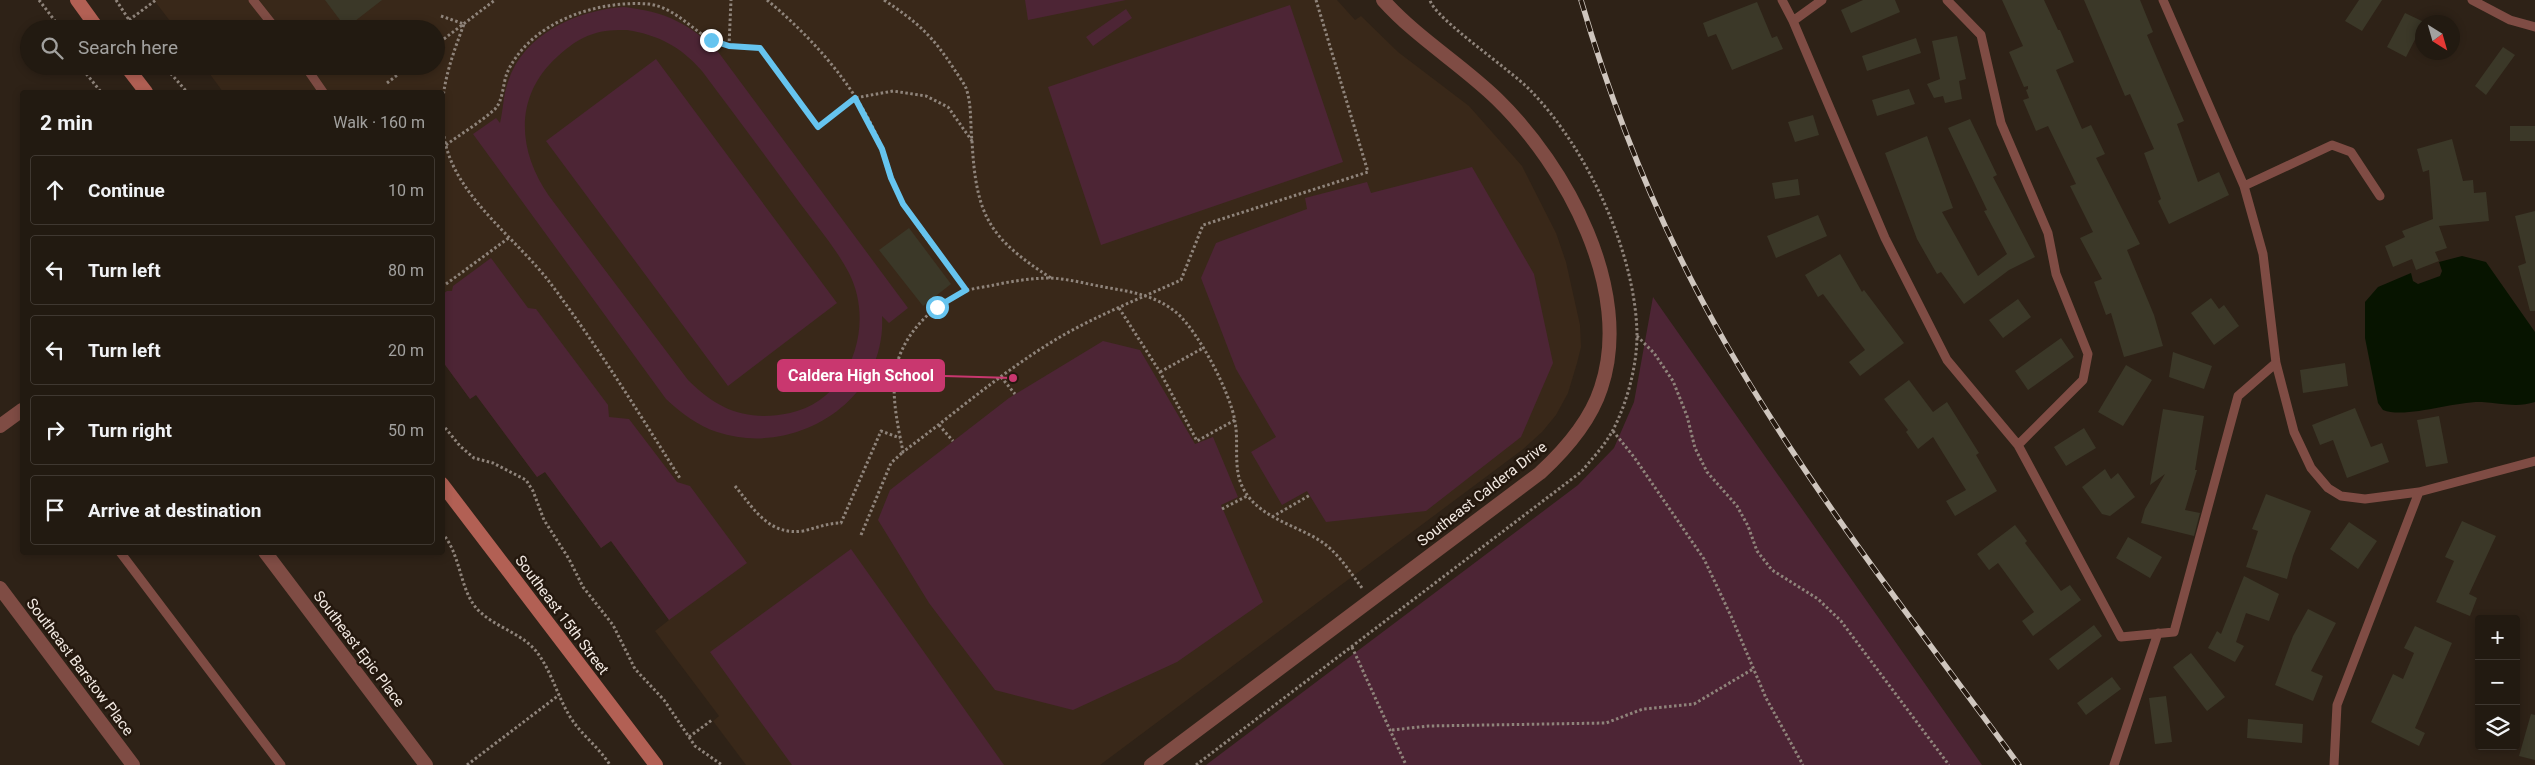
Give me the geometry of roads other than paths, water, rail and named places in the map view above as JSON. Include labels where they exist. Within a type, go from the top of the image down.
[{"type":"main road","points":[[77,0],[91,20]]},
{"type":"main road","points":[[133,75],[144,90]]},
{"type":"main road","name":"Southeast 15th Street","points":[[445,488],[656,765]]},
{"type":"street","name":"Southeast Caldera Drive","points":[[1151,765],[1540,473],[1567,448],[1601,390],[1608,362],[1610,334],[1605,294],[1585,225],[1570,194],[1538,143],[1497,99],[1419,35],[1383,0]]},
{"type":"street","points":[[0,426],[20,416]]},
{"type":"street","name":"Southeast Epic Place","points":[[267,555],[426,765]]},
{"type":"street","name":"Southeast Barstow Place","points":[[0,588],[133,765]]},
{"type":"lane","points":[[253,0],[269,20]]},
{"type":"lane","points":[[1782,0],[1793,21],[1885,238],[1947,360],[2018,445],[2121,636],[2174,632],[2238,396],[2276,363]]},
{"type":"lane","points":[[1793,21],[1822,0]]},
{"type":"lane","points":[[1947,0],[1981,35],[2001,123],[2048,233],[2056,274],[2088,354],[2083,380],[2018,445]]},
{"type":"lane","points":[[2163,0],[2244,186],[2263,254],[2276,363],[2294,432],[2311,468],[2328,488],[2341,496],[2365,499],[2419,492],[2535,461]]},
{"type":"lane","points":[[2472,0],[2510,20],[2535,27]]},
{"type":"lane","points":[[311,75],[322,90]]},
{"type":"lane","points":[[2244,186],[2332,144],[2351,152],[2380,196]]},
{"type":"lane","points":[[2334,765],[2337,705],[2419,492]]},
{"type":"lane","points":[[122,555],[280,765]]},
{"type":"lane","points":[[2114,765],[2158,633]]},
{"type":"railway","points":[[1581,0],[1610,89],[1643,177],[1682,262],[1726,344],[1793,453],[1829,506],[2019,765]]},
{"type":"place","name":"Caldera High School","points":[[1013,378]]}]
